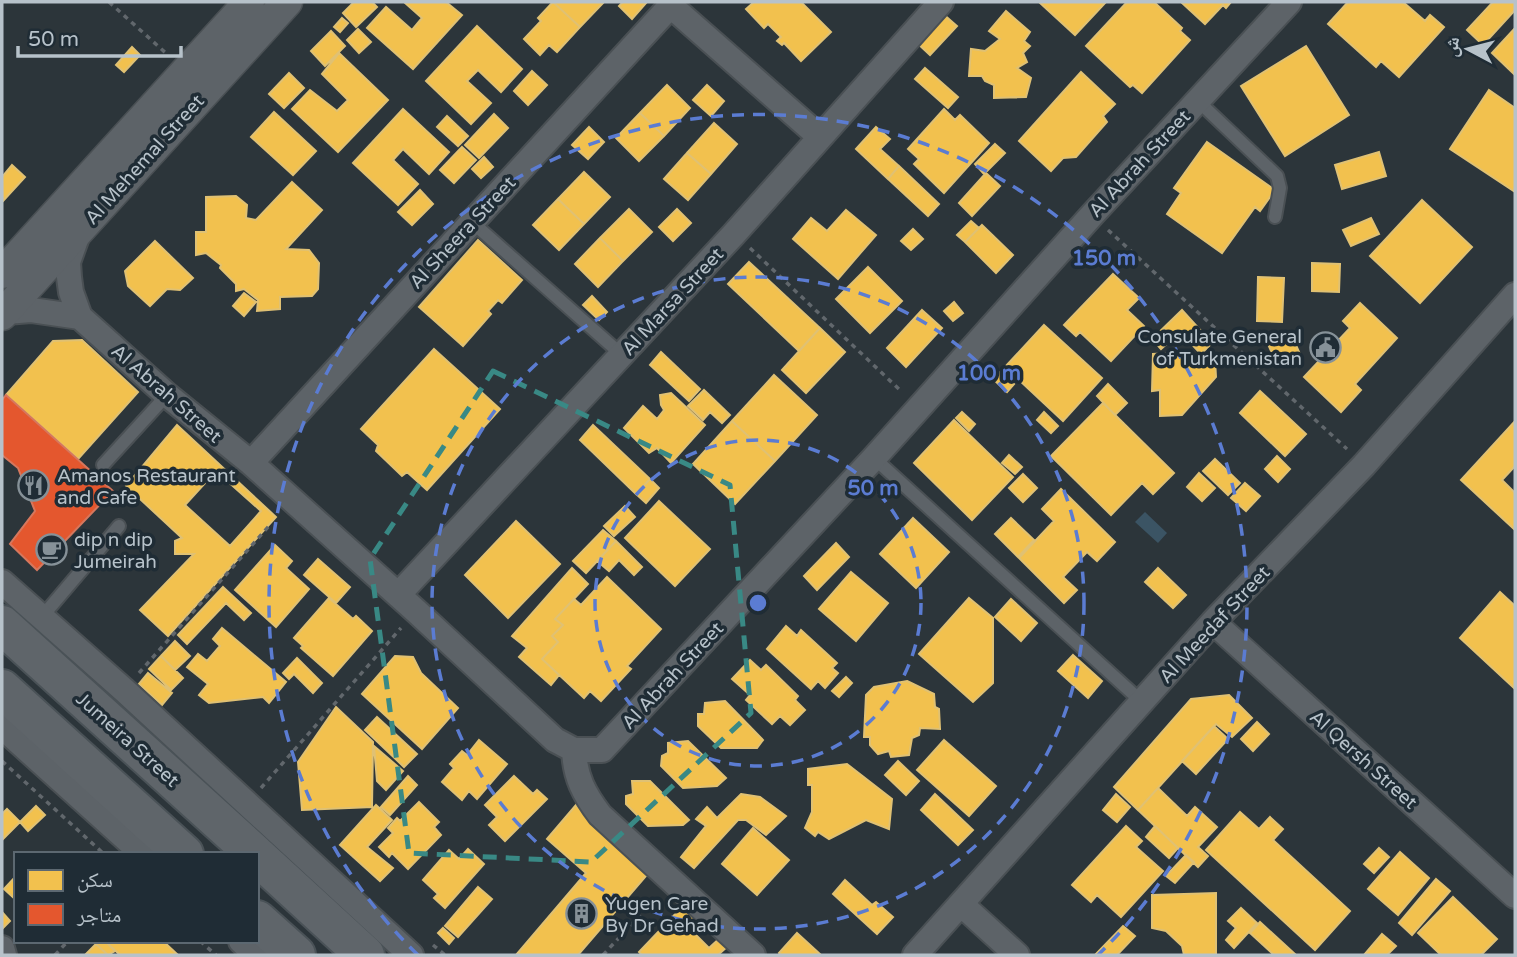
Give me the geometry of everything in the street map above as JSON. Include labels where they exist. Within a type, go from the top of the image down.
[{"type":"main road","name":"Jumeira Street","points":[[17,633],[223,824],[263,848],[365,955]]},
{"type":"main road","points":[[2,690],[182,852]]},
{"type":"main road","points":[[259,922],[296,955]]},
{"type":"street","name":"Al Mehemal Street","points":[[2,274],[249,2]]},
{"type":"street","name":"Al Mehemal Street","points":[[4,314],[287,2]]},
{"type":"street","name":"Al Marsa Street","points":[[407,603],[622,355],[942,2]]},
{"type":"street","name":"Al Abrah Street","points":[[80,317],[167,395],[251,463],[555,740],[574,750],[601,750],[874,458],[1091,215],[1289,2]]},
{"type":"street","points":[[672,4],[820,137]]},
{"type":"street","name":"Al Sheera Street","points":[[251,463],[672,4]]},
{"type":"street","points":[[4,314],[31,310],[80,317],[71,292],[68,262],[80,229]]},
{"type":"street","name":"Al Meedaf Street","points":[[915,955],[1213,622],[1364,465],[1515,295]]},
{"type":"street","points":[[2,582],[17,633],[124,690],[263,848],[411,955]]},
{"type":"street","name":"Al Qersh Street","points":[[1213,622],[1515,896]]},
{"type":"street","points":[[2,726],[141,852]]},
{"type":"street","points":[[574,750],[576,773],[582,789],[600,815],[753,955]]},
{"type":"street","points":[[962,905],[1017,955]]},
{"type":"street","points":[[243,943],[256,955]]},
{"type":"street","points":[[2,948],[4,955]]},
{"type":"lane","points":[[1198,101],[1277,176],[1280,188],[1275,217]]},
{"type":"lane","points":[[472,222],[622,355]]},
{"type":"lane","points":[[103,465],[167,395]]},
{"type":"lane","points":[[874,458],[1142,702]]},
{"type":"lane","points":[[17,633],[119,526]]},
{"type":"path","points":[[109,2],[185,70]]},
{"type":"path","points":[[1091,215],[1364,465]]},
{"type":"path","points":[[734,234],[918,408]]},
{"type":"path","points":[[124,690],[269,526]]},
{"type":"path","points":[[256,794],[407,603]]},
{"type":"path","points":[[2,761],[102,852]]},
{"type":"path","points":[[603,955],[672,881]]},
{"type":"path","points":[[202,943],[216,955]]},
{"type":"highlighted area","points":[[493,371],[730,485],[751,713],[591,862],[409,853],[370,559]]},
{"type":"water","points":[[1145,512],[1167,533],[1158,543],[1135,522]]},
{"type":"building: سكن","points":[[354,2],[372,2],[377,7],[356,27],[343,13]]},
{"type":"building: سكن","points":[[404,2],[446,2],[462,15],[413,69],[367,28],[386,7],[412,30],[422,18]]},
{"type":"building: سكن","points":[[553,2],[580,27],[557,52],[549,45],[540,55],[524,39],[541,21],[538,18]]},
{"type":"building: سكن","points":[[553,2],[604,2],[580,27]]},
{"type":"building: سكن","points":[[623,2],[646,3],[632,19],[619,6]]},
{"type":"building: سكن","points":[[754,2],[801,2],[831,32],[801,61],[784,43],[782,45],[777,41],[781,37],[768,24],[764,28],[746,9]]},
{"type":"building: سكن","points":[[1039,2],[1106,2],[1075,35]]},
{"type":"building: سكن","points":[[1127,2],[1154,2],[1182,28],[1180,31],[1190,40],[1142,93],[1133,85],[1130,87],[1086,46]]},
{"type":"building: سكن","points":[[1181,2],[1231,2],[1226,8],[1223,5],[1205,24]]},
{"type":"building: سكن","points":[[1348,2],[1403,2],[1425,21],[1430,15],[1444,27],[1399,77],[1381,61],[1376,67],[1328,24]]},
{"type":"building: سكن","points":[[1493,2],[1515,2],[1515,10],[1483,45],[1467,30]]},
{"type":"building: سكن","points":[[1006,11],[1030,32],[1024,41],[1030,46],[1023,53],[1027,62],[1017,68],[1031,78],[1026,97],[994,98],[994,85],[985,81],[982,76],[969,76],[971,49],[985,51],[1000,39],[989,31]]},
{"type":"building: سكن","points":[[942,13],[957,26],[930,55],[916,42]]},
{"type":"building: سكن","points":[[342,18],[348,23],[340,32],[334,27]]},
{"type":"building: سكن","points":[[477,26],[522,69],[501,92],[478,70],[467,81],[491,103],[471,124],[426,81]]},
{"type":"building: سكن","points":[[1515,28],[1515,72],[1514,74],[1492,53]]},
{"type":"building: سكن","points":[[358,29],[371,42],[359,53],[347,40]]},
{"type":"building: سكن","points":[[331,31],[345,46],[325,66],[311,51]]},
{"type":"building: سكن","points":[[1306,46],[1349,115],[1285,156],[1241,86]]},
{"type":"building: سكن","points":[[132,47],[140,55],[124,72],[116,65]]},
{"type":"building: سكن","points":[[339,53],[388,100],[338,152],[292,109],[310,90],[337,111],[348,100],[322,74]]},
{"type":"building: سكن","points":[[925,68],[958,97],[948,108],[915,79]]},
{"type":"building: سكن","points":[[532,71],[547,85],[528,105],[514,91]]},
{"type":"building: سكن","points":[[1081,72],[1115,104],[1103,116],[1107,122],[1076,157],[1063,158],[1051,171],[1019,141]]},
{"type":"building: سكن","points":[[289,73],[304,88],[284,108],[269,94]]},
{"type":"building: سكن","points":[[667,85],[690,108],[664,136],[640,113]]},
{"type":"building: سكن","points":[[707,85],[724,101],[711,116],[693,100]]},
{"type":"building: سكن","points":[[1489,90],[1515,108],[1515,192],[1450,149]]},
{"type":"building: سكن","points":[[403,109],[449,152],[429,174],[403,149],[393,160],[418,184],[398,205],[353,163]]},
{"type":"building: سكن","points":[[944,109],[955,120],[960,115],[989,143],[944,193],[914,164],[919,159],[908,149]]},
{"type":"building: سكن","points":[[274,112],[316,151],[293,175],[251,137]]},
{"type":"building: سكن","points":[[640,113],[664,136],[639,161],[616,138]]},
{"type":"building: سكن","points":[[494,114],[508,128],[479,158],[465,145]]},
{"type":"building: سكن","points":[[447,116],[468,136],[458,146],[437,127]]},
{"type":"building: سكن","points":[[714,123],[737,144],[711,174],[687,153]]},
{"type":"building: سكن","points":[[589,127],[604,142],[588,159],[572,145]]},
{"type":"building: سكن","points":[[876,127],[890,139],[880,149],[899,166],[888,179],[856,149]]},
{"type":"building: سكن","points":[[1207,142],[1275,190],[1260,211],[1255,207],[1222,253],[1167,214],[1181,193],[1174,188]]},
{"type":"building: سكن","points":[[995,144],[1005,153],[984,174],[975,164]]},
{"type":"building: سكن","points":[[462,147],[476,160],[454,183],[440,170]]},
{"type":"building: سكن","points":[[1379,152],[1386,176],[1342,189],[1335,165]]},
{"type":"building: سكن","points":[[687,153],[711,174],[688,200],[664,179]]},
{"type":"building: سكن","points":[[484,157],[493,167],[481,178],[472,169]]},
{"type":"building: سكن","points":[[12,165],[25,177],[3,201],[2,177]]},
{"type":"building: سكن","points":[[899,166],[939,204],[928,216],[888,179]]},
{"type":"building: سكن","points":[[584,172],[610,197],[584,224],[558,199]]},
{"type":"building: سكن","points":[[986,173],[1000,186],[972,216],[959,203]]},
{"type":"building: سكن","points":[[292,182],[322,210],[286,249],[309,250],[319,263],[318,289],[312,296],[280,297],[280,309],[257,311],[258,300],[244,289],[236,291],[236,284],[220,268],[221,265],[206,253],[196,255],[196,232],[206,232],[206,197],[236,196],[247,205],[246,218],[256,220]]},
{"type":"building: سكن","points":[[420,190],[433,204],[412,225],[398,212]]},
{"type":"building: سكن","points":[[558,199],[584,224],[559,250],[533,225]]},
{"type":"building: سكن","points":[[1422,200],[1472,247],[1420,303],[1370,256]]},
{"type":"building: سكن","points":[[629,209],[652,232],[623,261],[600,238]]},
{"type":"building: سكن","points":[[677,209],[691,223],[673,241],[659,227]]},
{"type":"building: سكن","points":[[846,210],[876,235],[838,279],[793,239],[811,218],[827,231]]},
{"type":"building: سكن","points":[[1371,218],[1379,234],[1351,246],[1343,230]]},
{"type":"building: سكن","points":[[971,221],[979,228],[965,242],[957,235]]},
{"type":"building: سكن","points":[[982,225],[1013,255],[996,273],[965,242]]},
{"type":"building: سكن","points":[[913,229],[923,239],[911,250],[901,241]]},
{"type":"building: سكن","points":[[600,238],[623,261],[598,287],[575,264]]},
{"type":"building: سكن","points":[[478,240],[522,280],[502,303],[498,300],[488,311],[491,314],[463,346],[419,307]]},
{"type":"building: سكن","points":[[155,241],[193,278],[180,290],[167,289],[150,306],[128,286],[125,271]]},
{"type":"building: سكن","points":[[749,262],[820,328],[799,351],[728,284]]},
{"type":"building: سكن","points":[[1312,263],[1340,264],[1339,292],[1312,291]]},
{"type":"building: سكن","points":[[868,267],[902,301],[870,333],[836,299]]},
{"type":"building: سكن","points":[[1113,274],[1139,298],[1127,310],[1144,326],[1111,361],[1080,332],[1076,336],[1064,325]]},
{"type":"building: سكن","points":[[1258,277],[1284,278],[1282,322],[1257,321]]},
{"type":"building: سكن","points":[[244,293],[256,302],[244,316],[233,306]]},
{"type":"building: سكن","points":[[592,296],[607,312],[599,320],[583,305]]},
{"type":"building: سكن","points":[[954,302],[963,313],[953,321],[944,311]]},
{"type":"building: سكن","points":[[1360,303],[1397,338],[1355,384],[1361,390],[1341,412],[1304,377],[1350,328],[1343,321]]},
{"type":"building: سكن","points":[[922,310],[942,328],[906,367],[887,348]]},
{"type":"building: سكن","points":[[1182,310],[1212,343],[1201,354],[1180,332],[1161,349],[1152,339]]},
{"type":"building: سكن","points":[[1044,325],[1102,378],[1063,421],[1005,367]]},
{"type":"building: سكن","points":[[820,328],[845,352],[806,393],[782,370]]},
{"type":"building: سكن","points":[[1290,332],[1300,354],[1277,364],[1267,342]]},
{"type":"building: سكن","points":[[82,340],[138,392],[78,459],[6,395],[53,341]]},
{"type":"building: سكن","points":[[434,349],[500,409],[427,490],[407,472],[402,476],[376,451],[378,445],[361,429]]},
{"type":"building: سكن","points":[[661,352],[700,389],[689,401],[650,365]]},
{"type":"building: سكن","points":[[1188,352],[1187,359],[1215,359],[1216,377],[1182,415],[1160,416],[1160,390],[1152,391],[1153,354]]},
{"type":"building: سكن","points":[[1000,372],[1014,384],[1007,392],[993,379]]},
{"type":"building: سكن","points":[[774,375],[817,415],[775,461],[732,421]]},
{"type":"building: سكن","points":[[1108,384],[1127,403],[1115,415],[1097,396]]},
{"type":"building: سكن","points":[[704,390],[730,415],[722,423],[710,412],[703,420],[688,406]]},
{"type":"building: سكن","points":[[1260,391],[1306,434],[1285,456],[1240,413]]},
{"type":"building: سكن","points":[[671,393],[705,425],[671,463],[657,448],[649,453],[624,428],[643,406],[657,419],[664,410],[660,395]]},
{"type":"building: سكن","points":[[1103,403],[1174,473],[1153,494],[1142,483],[1111,515],[1051,456]]},
{"type":"building: سكن","points":[[962,412],[975,424],[969,431],[956,418]]},
{"type":"building: سكن","points":[[1044,412],[1058,426],[1051,433],[1037,420]]},
{"type":"building: سكن","points":[[954,420],[1013,477],[972,520],[914,463]]},
{"type":"building: سكن","points":[[732,421],[775,461],[735,504],[693,464]]},
{"type":"building: سكن","points":[[1515,421],[1515,466],[1502,480],[1515,493],[1515,530],[1461,480]]},
{"type":"building: سكن","points":[[177,425],[276,517],[168,636],[140,610],[194,554],[175,554],[175,541],[182,538],[126,486]],"holes":[[[216,471],[261,511],[230,546],[185,505]]]},
{"type":"building: سكن","points":[[593,425],[650,479],[636,494],[580,440]]},
{"type":"building: سكن","points":[[1009,455],[1022,467],[1015,474],[1002,463]]},
{"type":"building: سكن","points":[[1277,456],[1290,469],[1278,482],[1265,469]]},
{"type":"building: سكن","points":[[1215,459],[1240,483],[1228,495],[1203,471]]},
{"type":"building: سكن","points":[[1199,473],[1215,488],[1202,501],[1187,487]]},
{"type":"building: سكن","points":[[1023,474],[1037,488],[1023,502],[1009,488]]},
{"type":"building: سكن","points":[[650,479],[659,488],[646,503],[636,494]]},
{"type":"building: سكن","points":[[1245,483],[1260,496],[1246,511],[1231,498]]},
{"type":"building: سكن","points":[[1061,489],[1115,542],[1097,561],[1087,552],[1063,577],[1077,590],[1064,603],[1019,558],[1054,521],[1042,509]]},
{"type":"building: سكن","points":[[659,501],[710,549],[675,586],[625,538]]},
{"type":"building: سكن","points":[[625,506],[635,517],[614,536],[604,526]]},
{"type":"building: سكن","points":[[913,518],[949,552],[916,588],[880,554]]},
{"type":"building: سكن","points":[[1011,518],[1034,540],[1018,557],[995,534]]},
{"type":"building: سكن","points":[[516,521],[560,564],[508,618],[465,575]]},
{"type":"building: سكن","points":[[603,530],[616,541],[586,573],[573,561]]},
{"type":"building: سكن","points":[[616,541],[642,567],[634,575],[619,560],[609,571],[597,561]]},
{"type":"building: سكن","points":[[836,543],[849,557],[817,590],[804,576]]},
{"type":"building: سكن","points":[[275,545],[292,561],[286,568],[309,589],[276,627],[235,590]]},
{"type":"building: سكن","points":[[318,559],[350,587],[336,603],[304,575]]},
{"type":"building: سكن","points":[[572,568],[588,584],[555,619],[563,625],[552,636],[558,642],[542,659],[559,675],[551,685],[519,657],[527,648],[512,636]]},
{"type":"building: سكن","points":[[1158,568],[1186,595],[1173,608],[1145,582]]},
{"type":"building: سكن","points":[[851,572],[888,603],[856,641],[819,609]]},
{"type":"building: سكن","points":[[607,577],[661,629],[627,666],[631,669],[601,701],[590,691],[584,698],[542,659],[558,642],[552,636],[563,625],[555,619],[574,599],[581,605]]},
{"type":"building: سكن","points":[[223,587],[251,613],[244,620],[226,603],[187,644],[178,635]]},
{"type":"building: سكن","points":[[1500,592],[1515,606],[1515,689],[1460,638]]},
{"type":"building: سكن","points":[[329,598],[353,619],[356,616],[372,631],[333,676],[301,648],[303,646],[294,638]]},
{"type":"building: سكن","points":[[969,598],[993,618],[993,683],[973,702],[919,654]]},
{"type":"building: سكن","points":[[1011,599],[1037,623],[1021,641],[995,617]]},
{"type":"building: سكن","points":[[786,626],[797,636],[801,630],[837,663],[832,668],[838,673],[825,688],[818,681],[811,689],[767,649]]},
{"type":"building: سكن","points":[[222,628],[286,682],[269,703],[263,697],[209,703],[199,695],[208,684],[187,667],[198,654],[207,661],[220,646],[213,639]]},
{"type":"building: سكن","points":[[175,641],[190,656],[175,670],[161,656]]},
{"type":"building: سكن","points":[[1073,655],[1102,681],[1088,698],[1058,671]]},
{"type":"building: سكن","points":[[161,656],[183,678],[171,690],[149,669]]},
{"type":"building: سكن","points":[[395,656],[413,657],[421,673],[458,708],[422,749],[362,694]]},
{"type":"building: سكن","points":[[297,658],[322,683],[313,693],[294,674],[289,679],[283,673]]},
{"type":"building: سكن","points":[[750,660],[761,670],[766,665],[798,696],[795,700],[805,710],[790,725],[780,716],[772,724],[746,700],[750,695],[732,679]]},
{"type":"building: سكن","points":[[148,673],[172,693],[162,705],[139,684]]},
{"type":"building: سكن","points":[[846,677],[852,683],[839,697],[832,691]]},
{"type":"building: سكن","points":[[907,681],[934,694],[935,707],[939,709],[940,729],[920,728],[919,735],[912,738],[909,755],[891,757],[889,751],[878,754],[870,745],[870,737],[864,737],[866,695],[874,687]]},
{"type":"building: سكن","points":[[1229,695],[1252,718],[1232,737],[1216,724],[1138,810],[1114,787],[1191,699]]},
{"type":"building: سكن","points":[[725,701],[763,740],[757,748],[721,748],[698,726],[698,714],[704,714],[705,703]]},
{"type":"building: سكن","points":[[336,707],[373,742],[372,807],[302,810],[298,762]]},
{"type":"building: سكن","points":[[377,717],[417,754],[404,767],[365,730]]},
{"type":"building: سكن","points":[[1257,722],[1269,734],[1253,751],[1241,739]]},
{"type":"building: سكن","points":[[1214,726],[1228,739],[1196,774],[1182,761]]},
{"type":"building: سكن","points":[[479,740],[507,764],[477,799],[469,791],[462,800],[442,782],[454,768],[450,764],[462,751],[467,755]]},
{"type":"building: سكن","points":[[944,740],[996,786],[969,816],[917,770]]},
{"type":"building: سكن","points":[[688,741],[726,778],[717,786],[683,788],[661,766],[662,756],[668,753],[668,743]]},
{"type":"building: سكن","points":[[374,746],[403,771],[386,790],[377,781]]},
{"type":"building: سكن","points":[[898,761],[919,781],[906,795],[885,775]]},
{"type":"building: سكن","points":[[847,764],[892,799],[889,829],[866,820],[829,839],[818,832],[815,836],[805,828],[812,812],[812,785],[808,785],[808,769]]},
{"type":"building: سكن","points":[[408,776],[417,785],[390,815],[381,807]]},
{"type":"building: سكن","points":[[514,776],[533,794],[537,790],[547,799],[505,841],[489,825],[497,817],[485,805]]},
{"type":"building: سكن","points":[[632,781],[650,781],[689,820],[683,825],[648,826],[626,804],[626,796],[633,794]]},
{"type":"building: سكن","points":[[1158,788],[1187,816],[1195,807],[1217,827],[1198,847],[1208,856],[1198,867],[1138,810]]},
{"type":"building: سكن","points":[[741,794],[760,797],[786,816],[766,835],[746,820],[738,820],[694,868],[681,857],[706,826],[696,819],[707,807],[717,818]]},
{"type":"building: سكن","points":[[935,794],[973,830],[958,845],[921,810]]},
{"type":"building: سكن","points":[[1116,794],[1130,807],[1117,822],[1103,810]]},
{"type":"building: سكن","points":[[419,802],[439,822],[434,827],[441,835],[408,869],[392,853],[389,857],[379,847],[393,833],[388,828],[397,818],[400,821]]},
{"type":"building: سكن","points":[[376,805],[392,820],[367,847],[393,868],[380,881],[340,845]]},
{"type":"building: سكن","name":"Yugen Care By Dr Gehad","points":[[576,805],[651,870],[578,955],[516,955],[586,873],[547,839]]},
{"type":"building: سكن","points":[[36,806],[45,815],[28,831],[20,822]]},
{"type":"building: سكن","points":[[7,809],[20,822],[2,840],[2,814]]},
{"type":"building: سكن","points":[[1240,812],[1259,829],[1270,817],[1283,829],[1273,840],[1350,911],[1315,950],[1206,850]]},
{"type":"building: سكن","points":[[1126,826],[1142,841],[1136,847],[1163,871],[1121,917],[1097,895],[1091,902],[1072,885]]},
{"type":"building: سكن","points":[[1155,826],[1178,848],[1169,858],[1146,837]]},
{"type":"building: سكن","points":[[753,828],[789,860],[757,895],[722,864]]},
{"type":"building: سكن","points":[[1379,848],[1389,857],[1374,873],[1364,864]]},
{"type":"building: سكن","points":[[468,849],[484,864],[445,908],[434,898],[438,894],[423,880],[449,850],[459,859]]},
{"type":"building: سكن","points":[[1400,852],[1429,878],[1398,915],[1368,889]]},
{"type":"building: سكن","points":[[1186,855],[1194,862],[1175,883],[1166,876]]},
{"type":"building: سكن","points":[[14,878],[14,898],[4,889]]},
{"type":"building: سكن","points":[[1436,879],[1450,891],[1412,935],[1399,923]]},
{"type":"building: سكن","points":[[845,880],[872,905],[876,902],[893,917],[877,934],[833,894]]},
{"type":"building: سكن","points":[[478,887],[492,899],[458,937],[445,926]]},
{"type":"building: سكن","points":[[1216,893],[1216,955],[1184,955],[1182,946],[1166,931],[1152,928],[1152,895]]},
{"type":"building: سكن","points":[[1453,897],[1497,939],[1481,955],[1441,955],[1418,933]]},
{"type":"building: سكن","points":[[683,906],[698,921],[690,929],[709,948],[720,938],[728,946],[718,955],[642,955],[639,952]]},
{"type":"building: سكن","points":[[1241,908],[1257,923],[1234,948],[1226,940],[1236,928],[1228,921]]},
{"type":"building: سكن","points":[[2,912],[10,921],[2,929]]},
{"type":"building: سكن","points":[[1260,922],[1296,955],[1274,955],[1250,933]]},
{"type":"building: سكن","points":[[1123,926],[1135,936],[1117,955],[1095,955]]},
{"type":"building: سكن","points":[[443,928],[454,938],[449,944],[438,933]]},
{"type":"building: سكن","points":[[797,933],[821,955],[781,955],[779,953]]},
{"type":"building: سكن","points":[[1382,934],[1396,946],[1387,955],[1364,955]]},
{"type":"building: سكن","points":[[107,943],[115,951],[108,955],[96,944]]},
{"type":"building: سكن","points":[[107,943],[165,943],[178,955],[120,955]]},
{"type":"building: سكن","points":[[96,944],[108,955],[85,955]]},
{"type":"building: متاجر","points":[[6,395],[113,491],[37,570],[10,544],[35,511],[18,468],[2,455],[2,400]]},
{"type":"place","name":"Consulate General of Turkmenistan","points":[[1325,347]]},
{"type":"place","name":"Amanos Restaurant and Cafe","points":[[34,486]]},
{"type":"place","name":"dip n dip Jumeirah","points":[[51,550]]},
{"type":"place","name":"Yugen Care By Dr Gehad","points":[[582,914]]}]
